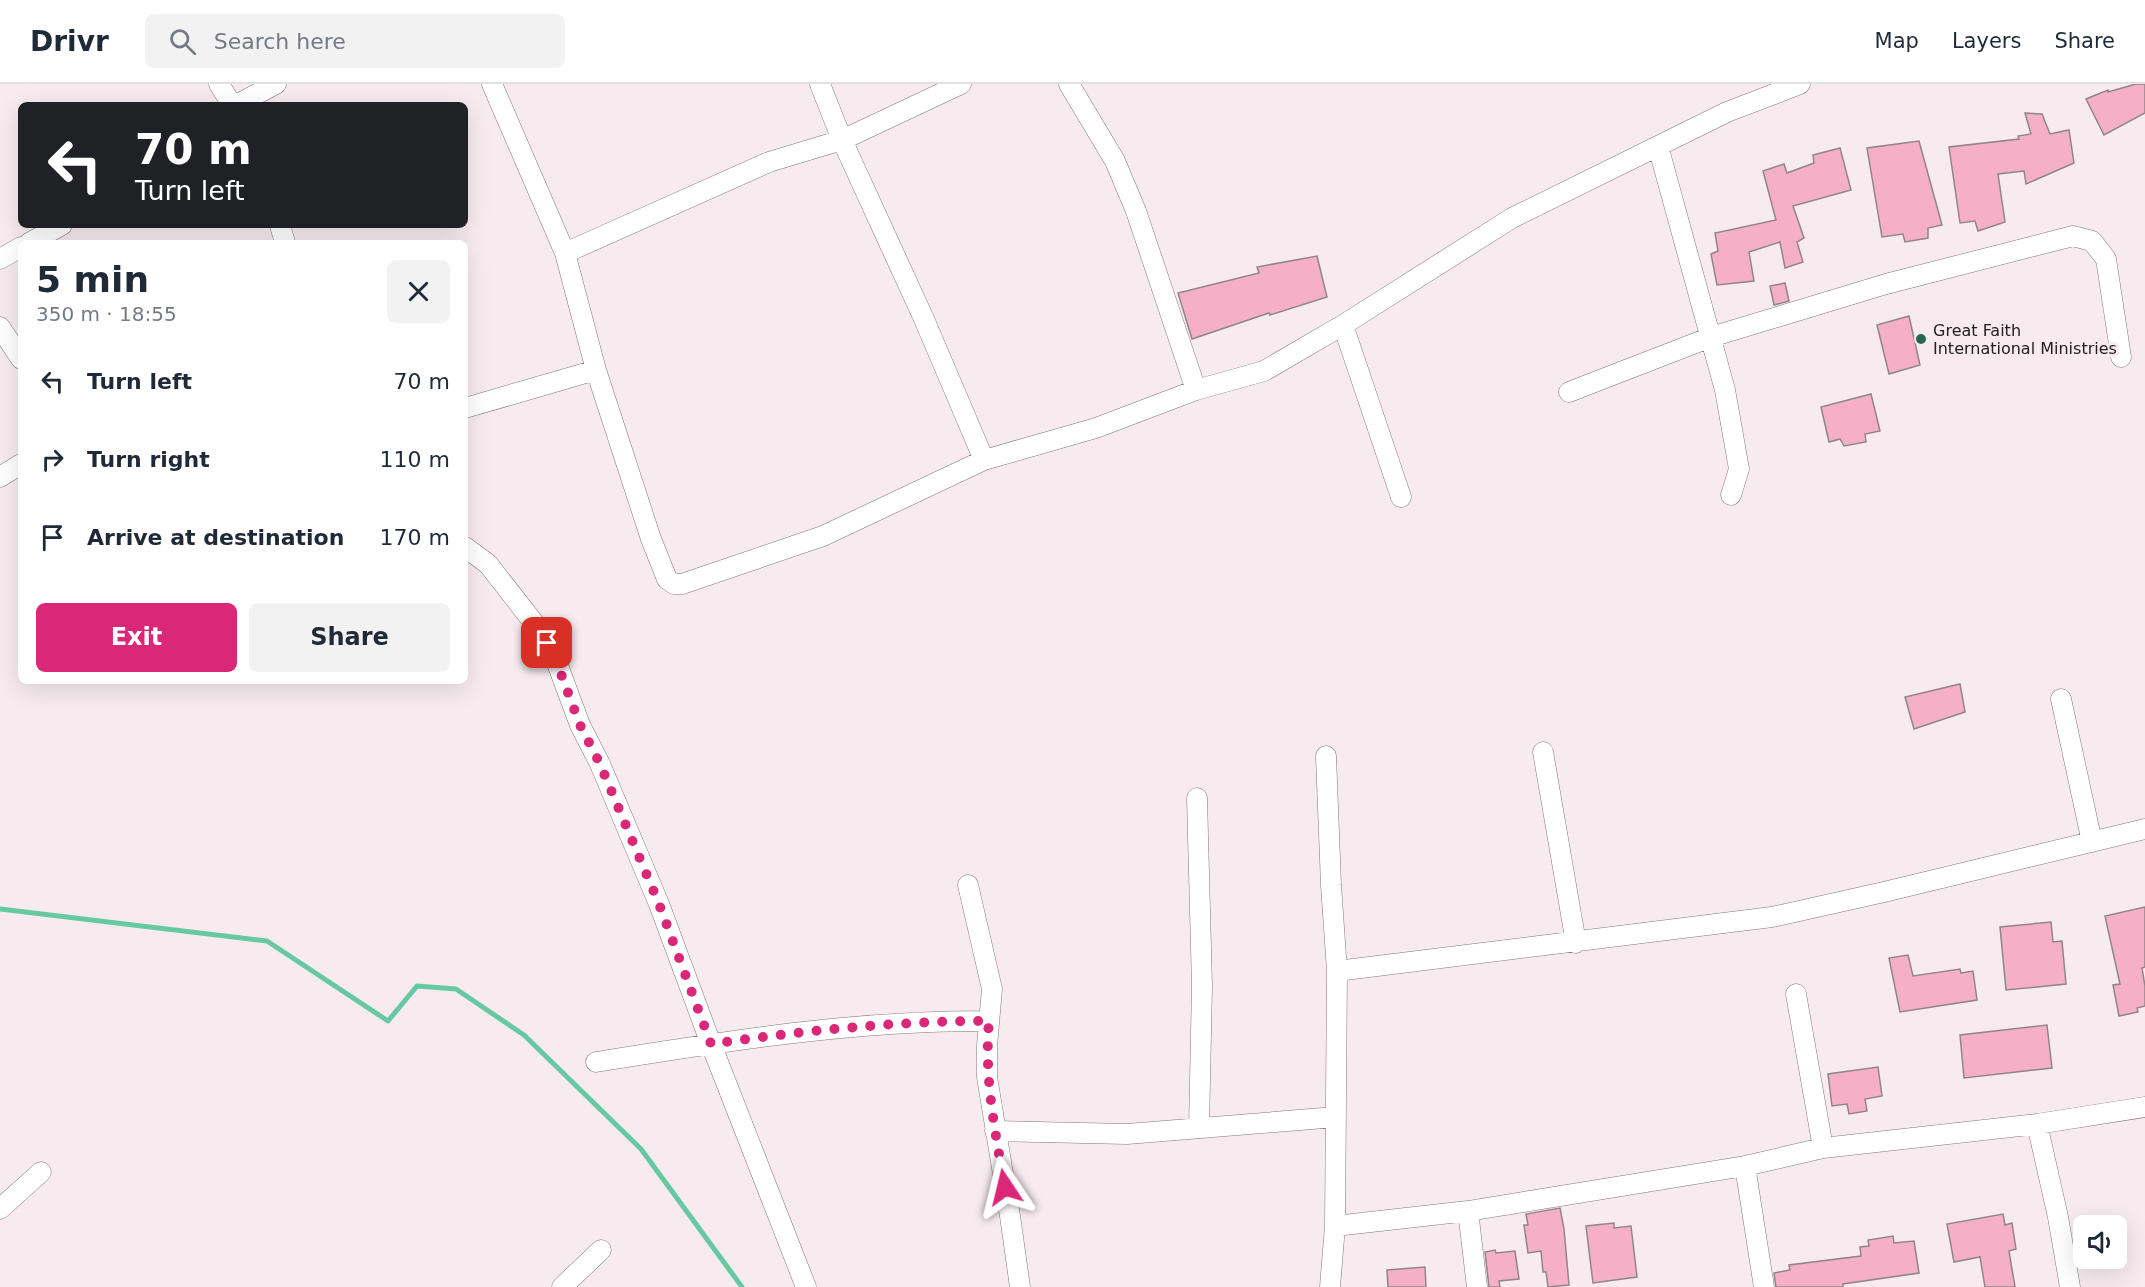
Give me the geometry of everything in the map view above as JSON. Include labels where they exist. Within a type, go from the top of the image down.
[{"type":"street","points":[[219,84],[232,102]]},
{"type":"street","points":[[240,102],[276,84]]},
{"type":"street","points":[[492,84],[566,253],[596,370],[651,539],[668,579],[674,584],[690,583],[823,536],[984,460],[1096,428],[1196,390],[1264,371],[1343,325],[1512,218],[1727,112],[1800,84]]},
{"type":"street","points":[[820,84],[842,140],[924,319],[984,460]]},
{"type":"street","points":[[1069,84],[1115,161],[1124,181],[1196,390]]},
{"type":"street","points":[[566,253],[770,162],[842,140],[958,85]]},
{"type":"street","points":[[1658,146],[1711,337],[1732,425],[1739,469],[1731,495]]},
{"type":"street","points":[[34,240],[56,228]]},
{"type":"street","points":[[1569,392],[1711,337],[1886,284],[2073,236],[2092,240],[2106,259],[2121,357]]},
{"type":"street","points":[[0,259],[18,249]]},
{"type":"street","points":[[1343,325],[1401,497]]},
{"type":"street","points":[[0,327],[18,354]]},
{"type":"street","points":[[468,407],[596,370]]},
{"type":"street","points":[[0,477],[18,466]]},
{"type":"street","points":[[468,549],[488,564],[541,632],[554,655],[580,725],[600,764],[659,904],[806,1287]]},
{"type":"street","points":[[2061,699],[2092,842]]},
{"type":"street","points":[[1543,752],[1576,943]]},
{"type":"street","points":[[1326,756],[1337,971],[1335,1226],[1330,1287]]},
{"type":"street","points":[[1197,798],[1202,986],[1199,1128]]},
{"type":"street","points":[[1337,971],[1576,943],[1773,916],[2145,829]]},
{"type":"street","points":[[968,885],[992,988],[987,1077],[1020,1287]]},
{"type":"street","points":[[1796,994],[1823,1148]]},
{"type":"street","points":[[596,1062],[711,1044],[841,1028],[989,1021]]},
{"type":"street","points":[[1335,1226],[1468,1211],[1745,1166],[1823,1148],[2037,1124],[2145,1107]]},
{"type":"street","points":[[995,1131],[1126,1134],[1336,1117]]},
{"type":"street","points":[[2037,1124],[2058,1217],[2070,1287]]},
{"type":"street","points":[[1745,1166],[1764,1287]]},
{"type":"street","points":[[0,1209],[41,1172]]},
{"type":"street","points":[[1468,1211],[1477,1287]]},
{"type":"street","points":[[562,1287],[601,1250]]},
{"type":"building","points":[[2136,84],[2145,84],[2145,113],[2104,135],[2086,99],[2108,90],[2108,92]]},
{"type":"building","points":[[2025,113],[2042,114],[2050,134],[2069,130],[2074,163],[2026,184],[2024,171],[1998,174],[2005,222],[1978,231],[1975,221],[1960,223],[1949,147],[2019,139],[2018,136],[2031,134]]},
{"type":"building","points":[[1919,141],[1942,225],[1928,228],[1928,238],[1905,242],[1903,234],[1882,237],[1867,148]]},
{"type":"building","points":[[1840,148],[1851,190],[1793,206],[1804,238],[1797,242],[1803,262],[1785,268],[1780,242],[1749,252],[1754,281],[1717,285],[1711,254],[1718,251],[1715,233],[1776,220],[1763,171],[1784,164],[1787,173],[1814,163],[1813,155]]},
{"type":"building","points":[[1317,256],[1327,297],[1270,315],[1269,313],[1192,339],[1178,293],[1259,273],[1257,267]]},
{"type":"building","points":[[1785,283],[1789,301],[1774,305],[1770,286]]},
{"type":"building","points":[[1909,316],[1920,365],[1889,374],[1877,325]]},
{"type":"building","points":[[1871,394],[1880,431],[1865,434],[1866,442],[1844,446],[1840,439],[1829,442],[1821,407]]},
{"type":"building","points":[[1960,684],[1965,712],[1914,729],[1905,697]]},
{"type":"building","points":[[2145,907],[2145,967],[2142,968],[2145,1006],[2137,1008],[2138,1012],[2119,1016],[2113,985],[2120,984],[2105,916]]},
{"type":"building","points":[[2051,922],[2053,942],[2062,941],[2066,984],[2006,990],[2000,927]]},
{"type":"building","points":[[1908,955],[1913,976],[1960,969],[1961,973],[1973,971],[1977,1000],[1900,1012],[1889,958]]},
{"type":"building","points":[[2047,1025],[2052,1068],[1964,1078],[1960,1035]]},
{"type":"building","points":[[1878,1067],[1882,1096],[1865,1099],[1867,1111],[1849,1114],[1847,1104],[1832,1106],[1828,1074]]},
{"type":"building","points":[[1560,1208],[1569,1285],[1548,1287],[1546,1272],[1543,1272],[1541,1251],[1528,1253],[1524,1225],[1528,1225],[1526,1214]]},
{"type":"building","points":[[2003,1214],[2005,1225],[2012,1223],[2016,1249],[2009,1251],[2015,1287],[1985,1287],[1980,1257],[1954,1262],[1947,1224]]},
{"type":"building","points":[[1614,1223],[1614,1228],[1631,1226],[1637,1277],[1593,1283],[1586,1226]]},
{"type":"building","points":[[1893,1236],[1894,1243],[1914,1241],[1919,1273],[1843,1284],[1843,1287],[1776,1287],[1774,1273],[1790,1270],[1789,1265],[1861,1256],[1860,1247],[1869,1246],[1868,1240]]},
{"type":"building","points":[[1495,1250],[1496,1253],[1515,1251],[1519,1279],[1499,1281],[1500,1287],[1489,1287],[1485,1252]]},
{"type":"building","points":[[1425,1267],[1426,1287],[1388,1287],[1387,1270]]},
{"type":"waterway","points":[[0,909],[267,941],[388,1021],[417,986],[456,989],[524,1035],[641,1149],[742,1287]]},
{"type":"place","name":"Great Faith International Ministries","points":[[1921,339]]},
{"type":"route","points":[[547,643],[554,655],[580,725],[600,764],[659,904],[711,1044],[841,1028],[989,1021],[987,1077],[1005,1187]]}]
